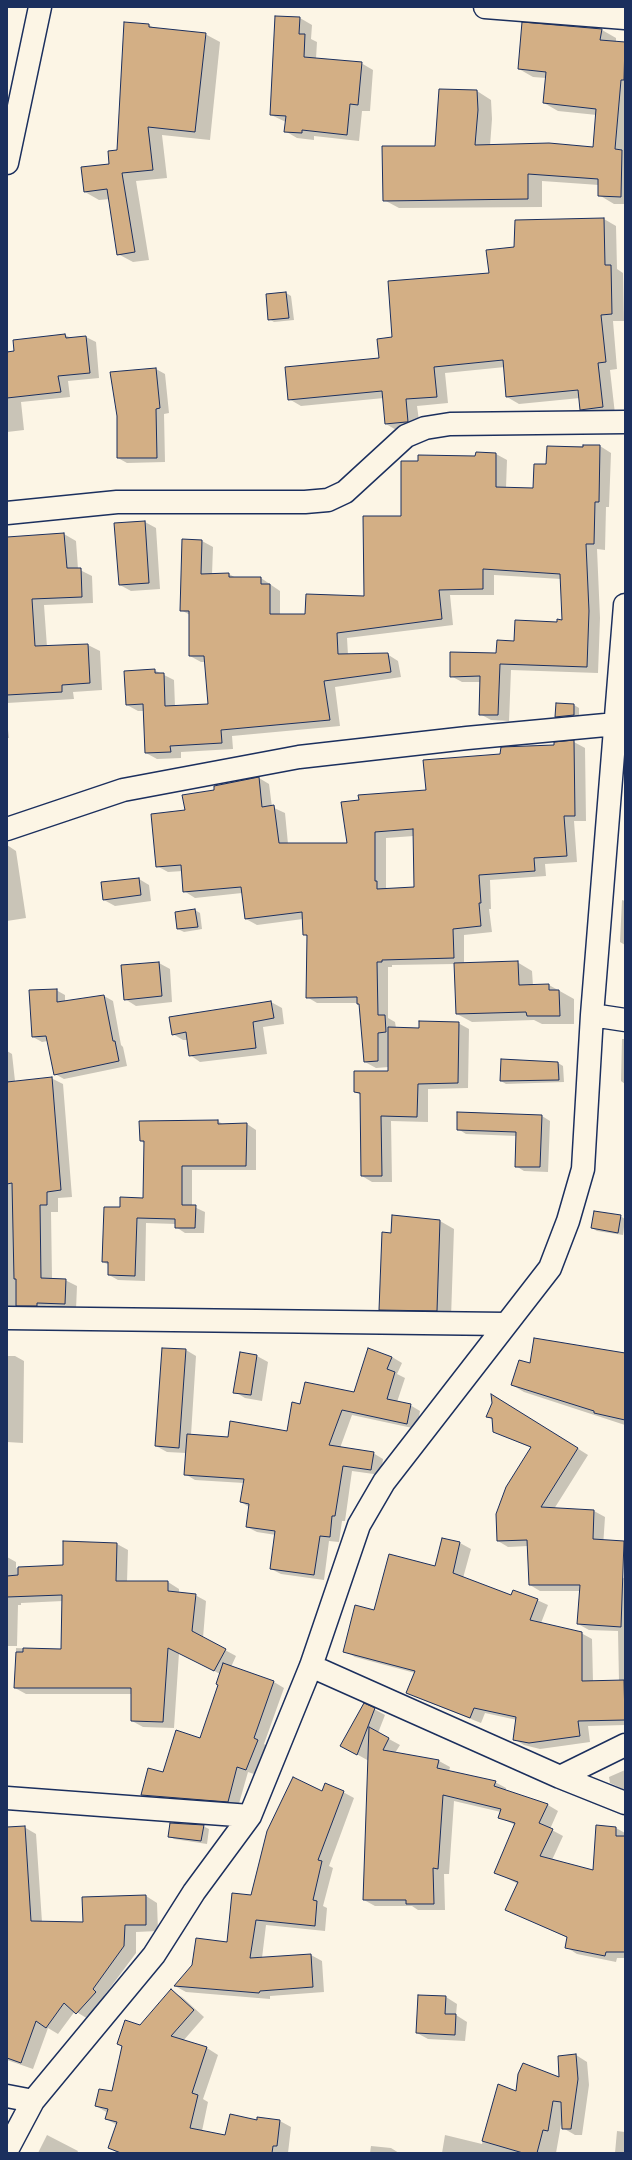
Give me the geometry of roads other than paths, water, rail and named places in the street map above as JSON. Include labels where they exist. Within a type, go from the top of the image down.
[{"type":"street","points":[[7,163],[40,7]]},
{"type":"street","points":[[485,7],[625,18]]},
{"type":"street","points":[[7,513],[117,502],[305,502],[328,500],[345,492],[406,436],[425,428],[450,424],[625,422]]},
{"type":"street","points":[[7,2150],[33,2101],[154,1955],[194,1892],[250,1816],[311,1666],[359,1525],[384,1482],[550,1268],[568,1221],[583,1169],[592,1015],[616,832],[616,724],[625,605]]},
{"type":"street","points":[[7,829],[123,790],[299,757],[467,738],[616,724]]},
{"type":"street","points":[[592,1015],[625,1020]]},
{"type":"street","points":[[7,1318],[506,1324]]},
{"type":"street","points":[[311,1666],[560,1777],[625,1803]]},
{"type":"street","points":[[560,1777],[625,1745]]},
{"type":"street","points":[[7,1798],[250,1816]]},
{"type":"street","points":[[7,2096],[33,2101]]}]
